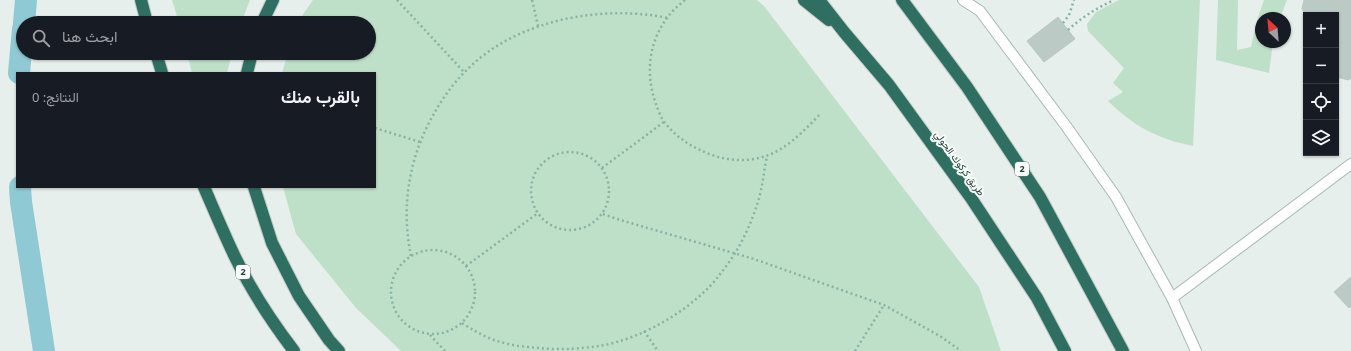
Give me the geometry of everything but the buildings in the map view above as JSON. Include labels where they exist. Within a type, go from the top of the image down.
[{"type":"highway","points":[[141,0],[145,16]]},
{"type":"highway","points":[[265,16],[273,0]]},
{"type":"highway","points":[[804,0],[844,32]]},
{"type":"highway","name":"طريق كركوك الحولي","points":[[819,0],[889,85],[971,198],[1037,298],[1065,351]]},
{"type":"highway","name":"2","points":[[902,0],[967,87],[1040,197],[1123,351]]},
{"type":"highway","points":[[158,60],[162,72]]},
{"type":"highway","points":[[247,72],[250,60]]},
{"type":"highway","name":"2","points":[[204,188],[236,258],[254,292],[294,351]]},
{"type":"highway","points":[[254,188],[272,243],[299,296],[329,340],[339,351]]},
{"type":"lane","points":[[963,0],[980,11],[1066,126],[1112,191],[1172,298],[1196,351]]},
{"type":"lane","points":[[1172,298],[1351,164]]},
{"type":"path","points":[[397,0],[464,72]]},
{"type":"path","points":[[532,0],[538,26]]},
{"type":"path","points":[[685,0],[668,18],[656,38],[651,51],[649,65],[653,96],[664,122],[688,145],[717,156],[733,160],[748,160],[767,156],[792,141],[821,113]]},
{"type":"path","points":[[1063,23],[1069,15],[1074,0]]},
{"type":"path","points":[[1068,30],[1088,14],[1114,0]]},
{"type":"path","points":[[411,256],[407,234],[406,208],[411,168],[431,117],[442,99],[464,72],[488,51],[508,39],[538,26],[592,14],[610,13],[652,15],[668,18]]},
{"type":"path","points":[[602,168],[664,122]]},
{"type":"path","points":[[376,128],[420,142]]},
{"type":"path","points":[[571,152],[583,154],[594,160],[602,168],[607,176],[609,196],[603,214],[595,221],[586,227],[576,230],[564,230],[554,227],[545,221],[538,213],[533,202],[531,190],[533,178],[539,168],[548,159],[559,154],[571,152]]},
{"type":"path","points":[[462,323],[477,333],[512,345],[547,349],[564,349],[614,343],[644,331],[670,318],[709,288],[722,273],[734,253],[752,219],[759,198],[767,156]]},
{"type":"path","points":[[466,266],[538,213]]},
{"type":"path","points":[[603,214],[734,253],[884,305],[940,336],[961,351]]},
{"type":"path","points":[[421,251],[444,251],[454,255],[470,271],[474,281],[476,293],[474,304],[470,314],[453,330],[441,334],[430,335],[418,332],[399,318],[394,308],[391,296],[392,284],[395,273],[411,256],[421,251]]},
{"type":"path","points":[[855,351],[884,305]]},
{"type":"path","points":[[644,331],[658,351]]},
{"type":"path","points":[[430,335],[445,351]]},
{"type":"green space","points":[[172,0],[250,0],[244,16],[177,16]]},
{"type":"green space","points":[[313,0],[757,0],[764,6],[979,287],[1001,351],[401,351],[356,308],[296,234],[283,188],[376,188],[376,72],[282,72],[286,60],[376,60],[376,16],[302,16]]},
{"type":"green space","points":[[1119,0],[1200,0],[1193,146],[1168,140],[1147,130],[1127,118],[1108,101],[1123,92],[1113,83],[1124,68],[1088,31],[1087,24],[1096,12]]},
{"type":"green space","points":[[1218,0],[1238,0],[1237,50],[1251,47],[1255,29],[1255,48],[1272,48],[1269,73],[1216,60]]},
{"type":"green space","points":[[1264,0],[1287,0],[1282,12],[1260,12]]},
{"type":"green space","points":[[189,60],[230,60],[227,72],[192,72]]},
{"type":"waterway","points":[[25,16],[26,0]]},
{"type":"waterway","points":[[19,72],[20,60]]},
{"type":"waterway","points":[[20,188],[44,351]]}]
